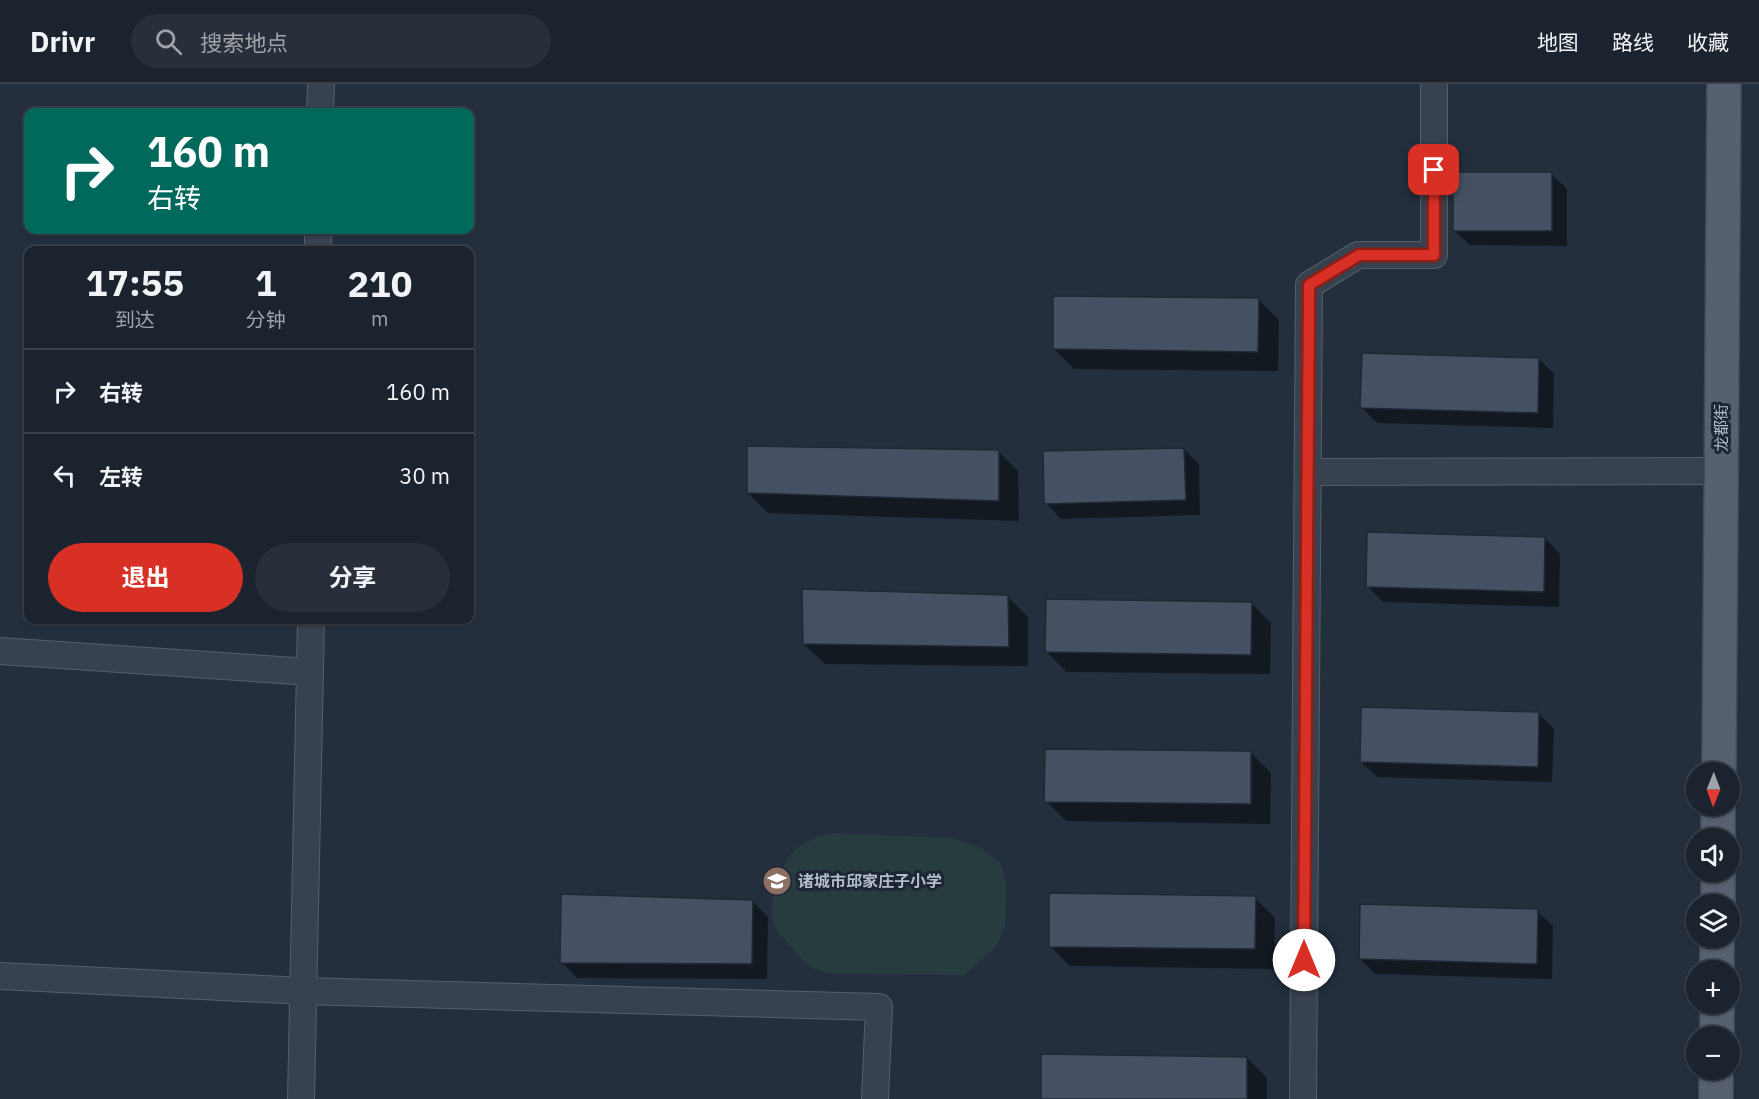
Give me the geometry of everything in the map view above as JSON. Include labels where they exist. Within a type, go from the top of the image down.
[{"type":"main road","name":"龙都街","points":[[1719,762],[1724,84]]},
{"type":"main road","points":[[1716,1080],[1716,1099]]},
{"type":"street","points":[[320,108],[321,84]]},
{"type":"street","points":[[1303,1099],[1309,285],[1359,255],[1434,255],[1434,84]]},
{"type":"street","points":[[1308,472],[1721,471]]},
{"type":"street","points":[[301,1099],[311,624]]},
{"type":"street","points":[[0,651],[310,672]]},
{"type":"street","points":[[0,976],[304,991],[879,1006],[875,1099]]},
{"type":"green space","points":[[831,833],[953,838],[981,848],[1000,862],[1006,881],[1005,928],[995,948],[964,975],[832,974],[809,966],[775,927],[772,906],[776,884],[791,854],[805,843]]},
{"type":"building","points":[[1453,172],[1552,172],[1552,231],[1453,231]]},
{"type":"building","points":[[1053,296],[1259,298],[1258,352],[1053,349]]},
{"type":"building","points":[[1362,353],[1539,358],[1538,413],[1360,408]]},
{"type":"building","points":[[747,446],[999,450],[999,501],[747,493]]},
{"type":"building","points":[[1184,448],[1186,500],[1044,504],[1043,451]]},
{"type":"building","points":[[1367,532],[1545,537],[1544,592],[1366,587]]},
{"type":"building","points":[[802,589],[1008,595],[1009,647],[803,644]]},
{"type":"building","points":[[1046,599],[1252,602],[1251,655],[1045,652]]},
{"type":"building","points":[[1361,707],[1539,712],[1538,767],[1360,762]]},
{"type":"building","points":[[1045,749],[1251,751],[1251,804],[1044,802]]},
{"type":"building","points":[[1049,893],[1256,896],[1255,949],[1049,947]]},
{"type":"building","points":[[561,894],[753,900],[752,964],[560,963]]},
{"type":"building","points":[[1360,904],[1538,909],[1537,964],[1359,959]]},
{"type":"building","points":[[1041,1054],[1247,1057],[1247,1099],[1041,1099]]},
{"type":"place","name":"诸城市邱家庄子小学","points":[[777,881]]},
{"type":"route","points":[[1304,960],[1309,285],[1359,255],[1434,255],[1434,170]]}]
